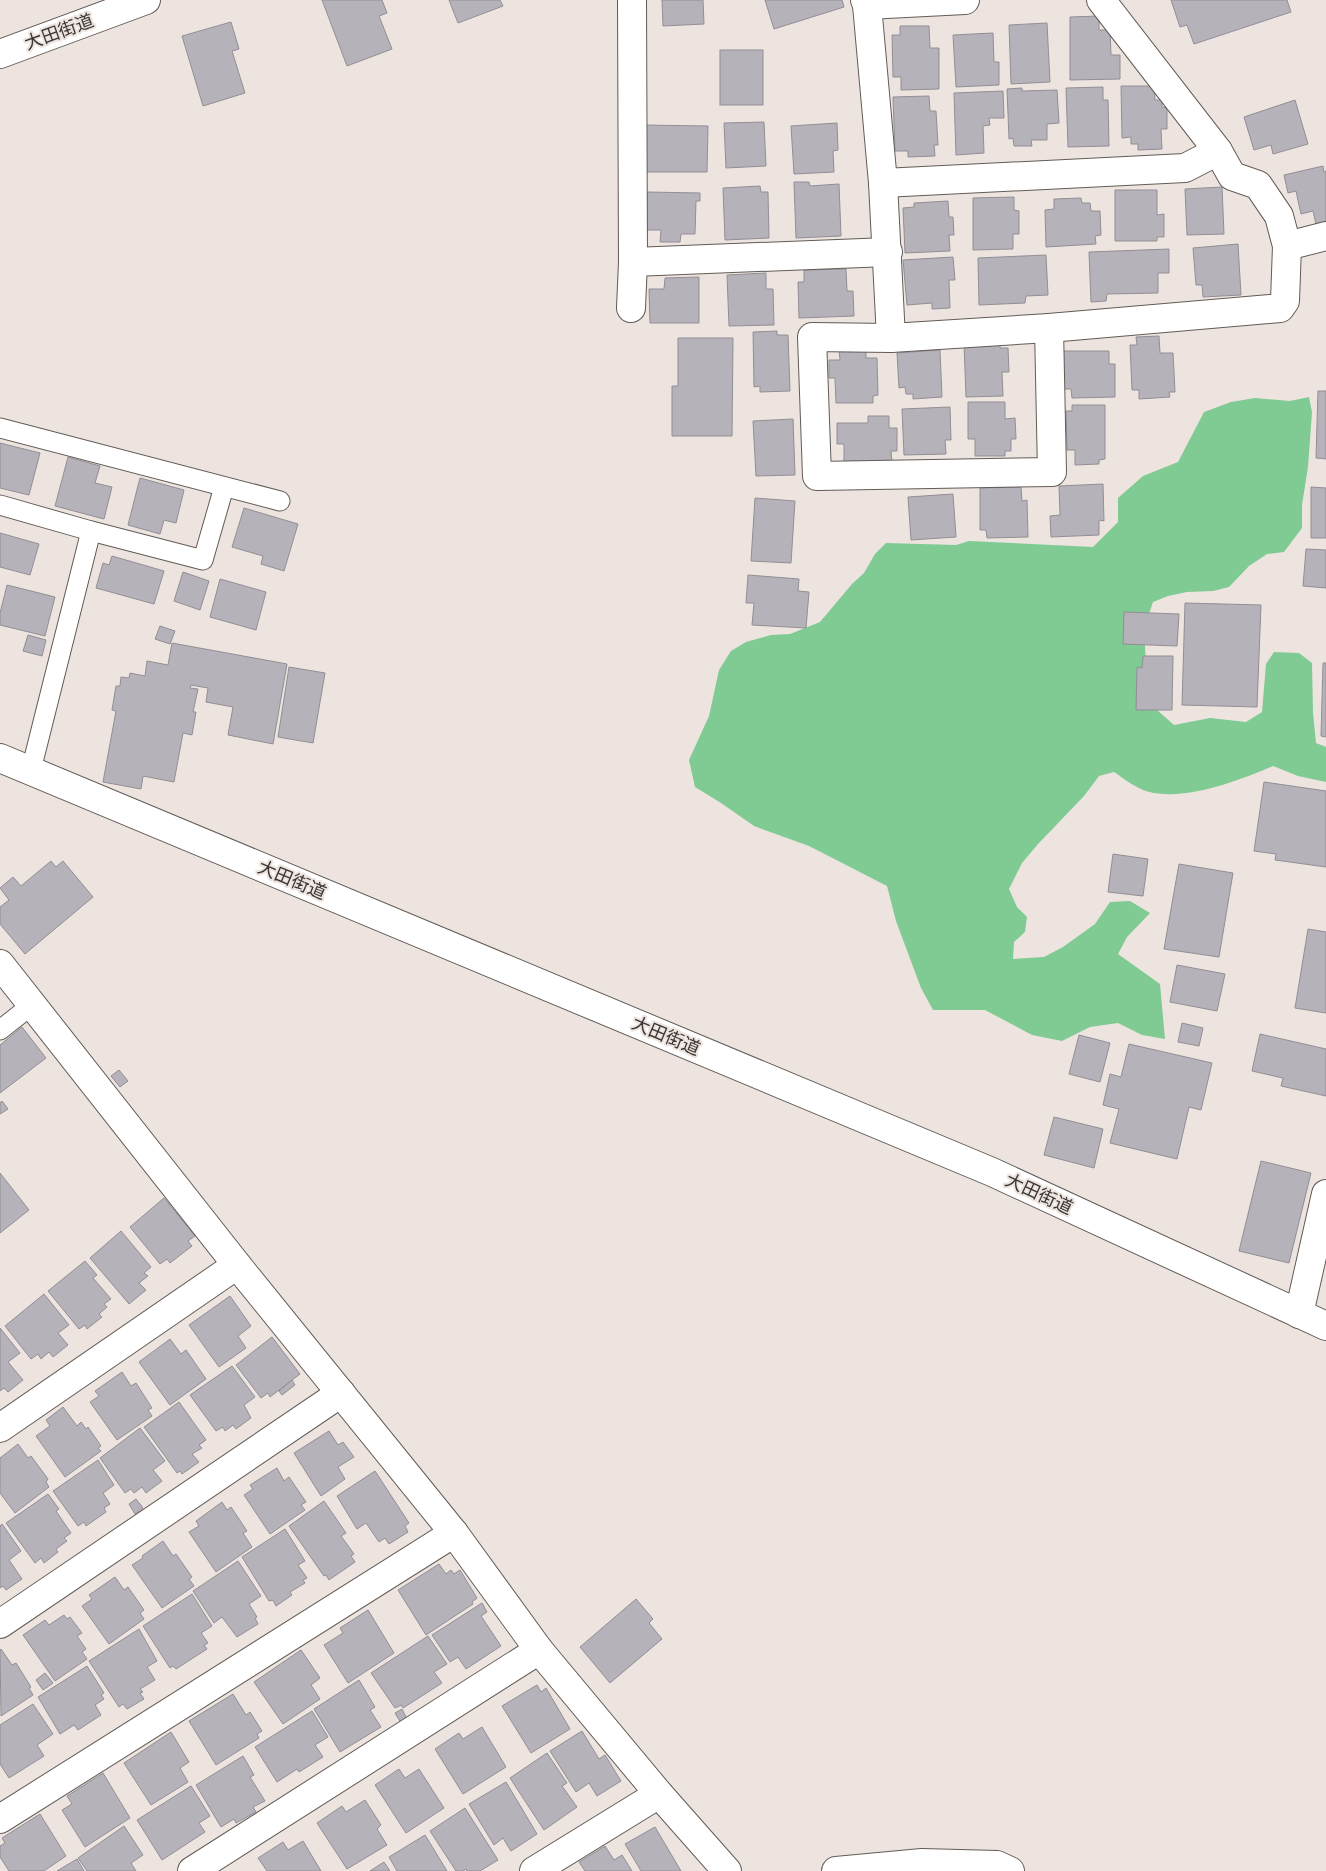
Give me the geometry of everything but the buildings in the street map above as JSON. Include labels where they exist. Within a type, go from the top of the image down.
[{"type":"street","name":"大田街道","points":[[0,54],[146,0]]},
{"type":"street","points":[[631,308],[633,262],[632,0]]},
{"type":"street","points":[[890,338],[888,252],[866,3],[965,0]]},
{"type":"street","points":[[1048,328],[1052,472],[817,476],[812,337],[890,338],[1048,328],[1280,308],[1285,301],[1288,246],[1279,216],[1258,185],[1232,176],[1218,152],[1101,0]]},
{"type":"street","points":[[883,183],[1184,168],[1218,152]]},
{"type":"street","points":[[1288,246],[1326,236]]},
{"type":"street","points":[[633,262],[888,252]]},
{"type":"street","name":"大田街道","points":[[0,758],[992,1172],[1326,1326]]},
{"type":"street","points":[[0,964],[237,1265],[454,1533],[539,1650],[659,1794],[727,1871]]},
{"type":"street","points":[[1299,1314],[1326,1194]]},
{"type":"street","points":[[0,1428],[237,1265]]},
{"type":"street","points":[[0,1624],[341,1393]]},
{"type":"street","points":[[0,1819],[454,1533]]},
{"type":"street","points":[[192,1871],[539,1650]]},
{"type":"street","points":[[534,1871],[659,1794]]},
{"type":"street","points":[[836,1871],[922,1863],[997,1865],[1010,1871]]},
{"type":"lane","points":[[0,428],[224,488],[280,501]]},
{"type":"lane","points":[[0,505],[91,532],[203,560],[224,488]]},
{"type":"lane","points":[[31,770],[91,532]]},
{"type":"lane","points":[[0,1030],[32,1004]]},
{"type":"green space","points":[[1309,397],[1312,412],[1308,467],[1302,505],[1302,528],[1284,552],[1267,554],[1249,566],[1229,587],[1213,591],[1187,592],[1168,596],[1153,602],[1144,628],[1148,702],[1174,725],[1210,718],[1246,722],[1262,712],[1266,664],[1274,652],[1299,653],[1312,663],[1316,743],[1326,747],[1326,782],[1298,776],[1273,766],[1215,787],[1199,791],[1168,794],[1143,790],[1114,772],[1099,776],[1084,796],[1022,863],[1009,889],[1017,907],[1027,917],[1025,932],[1014,942],[1013,959],[1044,957],[1063,947],[1095,924],[1110,902],[1130,901],[1150,913],[1127,937],[1118,954],[1160,984],[1165,1039],[1142,1035],[1118,1023],[1090,1027],[1062,1041],[1032,1035],[985,1010],[933,1010],[921,988],[896,921],[887,886],[809,846],[754,826],[695,787],[689,760],[709,716],[719,670],[731,651],[746,642],[771,635],[790,634],[820,622],[852,584],[864,573],[875,554],[886,543],[956,545],[969,541],[1093,547],[1118,522],[1118,498],[1143,476],[1178,462],[1204,412],[1231,402],[1255,398],[1290,401]]}]
